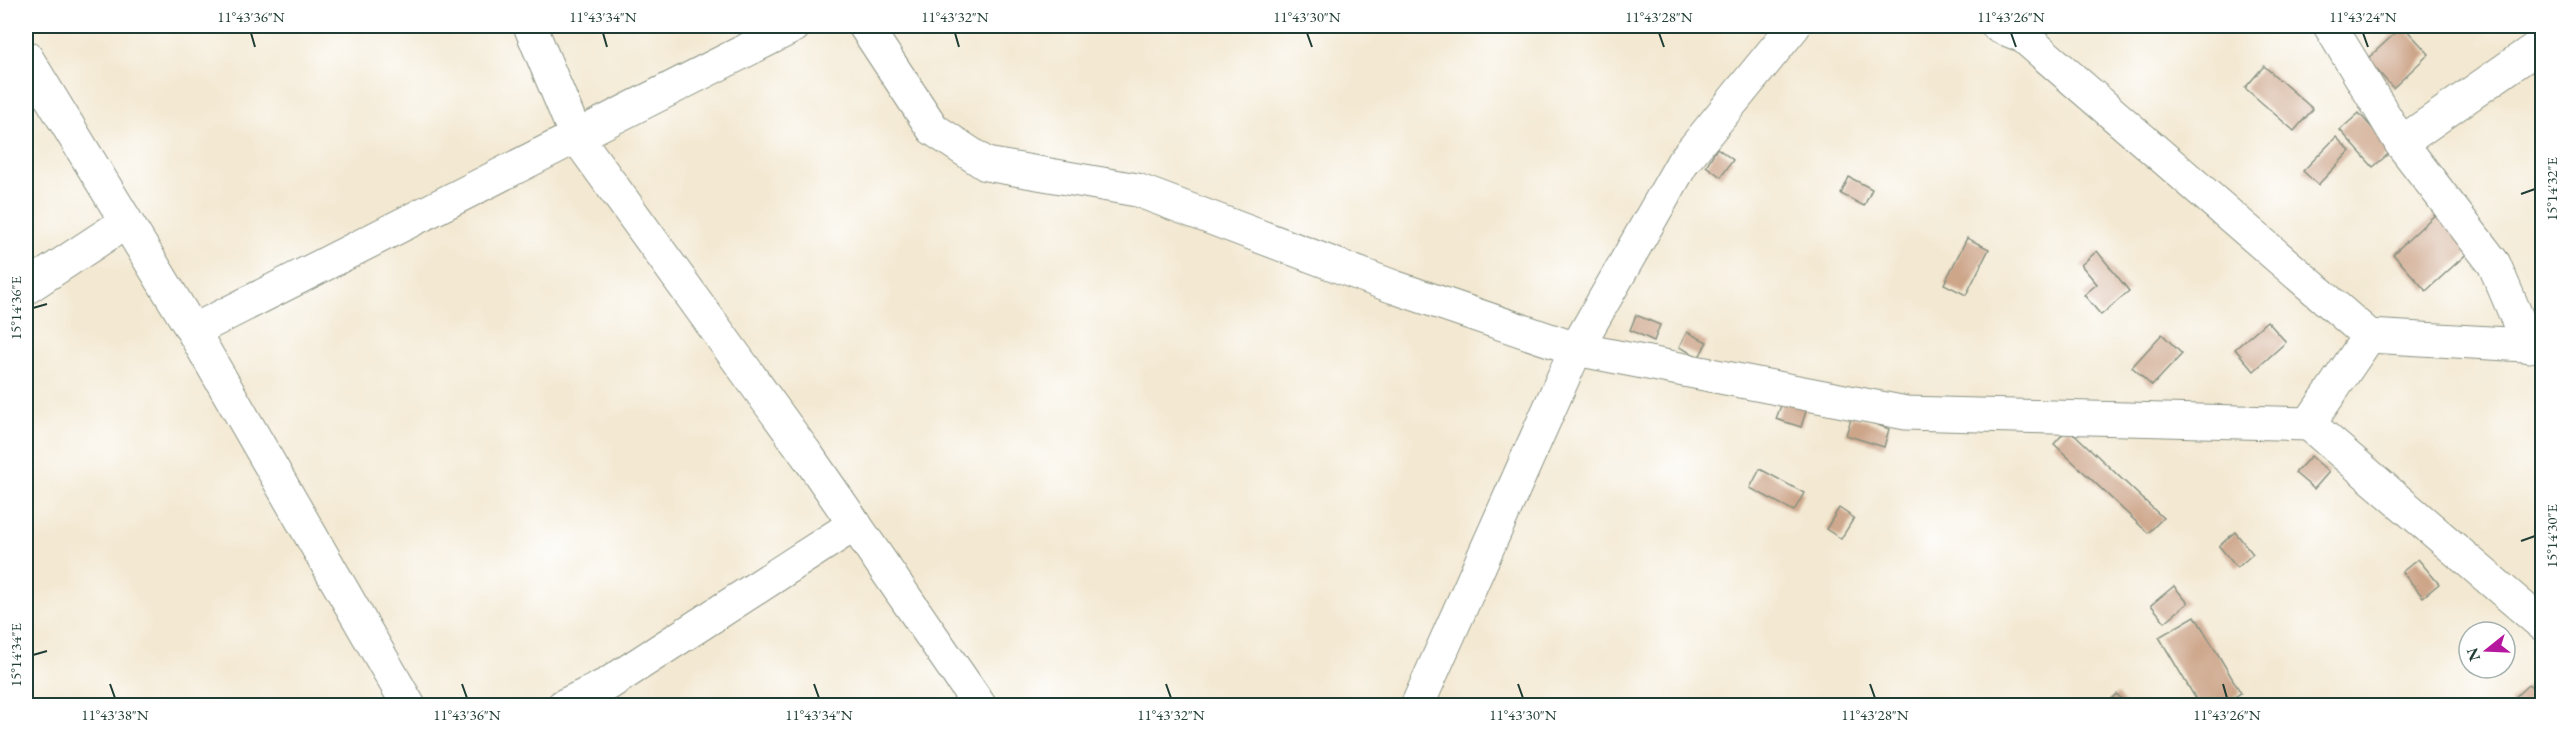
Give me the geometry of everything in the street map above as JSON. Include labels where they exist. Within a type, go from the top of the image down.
[{"type":"street","points":[[530,26],[576,136],[855,524],[980,705]]},
{"type":"street","points":[[193,331],[794,26]]},
{"type":"street","points":[[865,26],[933,129],[986,164],[1137,190],[1394,287],[1576,349],[1906,413],[2309,424],[2542,624]]},
{"type":"street","points":[[1417,705],[1576,349],[1683,162],[1794,26]]},
{"type":"street","points":[[1998,26],[2023,36],[2369,336],[2536,346]]},
{"type":"street","points":[[2330,26],[2401,143],[2494,264],[2536,346]]},
{"type":"street","points":[[2401,143],[2542,44]]},
{"type":"street","points":[[26,57],[193,331],[409,705]]},
{"type":"street","points":[[26,288],[126,222]]},
{"type":"street","points":[[2309,424],[2369,336]]},
{"type":"street","points":[[563,705],[608,684],[855,524]]},
{"type":"building","points":[[2403,26],[2429,54],[2393,88],[2367,59]]},
{"type":"building","points":[[2264,66],[2313,109],[2294,131],[2245,88]]},
{"type":"building","points":[[2359,113],[2392,151],[2373,167],[2340,130]]},
{"type":"building","points":[[2336,137],[2350,151],[2318,185],[2303,171]]},
{"type":"building","points":[[1717,148],[1733,160],[1721,177],[1706,166]]},
{"type":"building","points":[[1849,177],[1872,189],[1864,206],[1841,194]]},
{"type":"building","points":[[2439,211],[2473,248],[2426,291],[2393,254]]},
{"type":"building","points":[[1967,238],[1989,249],[1966,295],[1944,284]]},
{"type":"building","points":[[2097,251],[2129,291],[2101,315],[2084,295],[2097,284],[2081,265]]},
{"type":"building","points":[[1636,315],[1660,325],[1654,341],[1630,330]]},
{"type":"building","points":[[2267,321],[2286,342],[2254,371],[2235,349]]},
{"type":"building","points":[[1687,332],[1707,342],[1699,357],[1679,347]]},
{"type":"building","points":[[2162,334],[2182,354],[2152,386],[2132,367]]},
{"type":"building","points":[[1784,397],[1808,405],[1801,427],[1776,419]]},
{"type":"building","points":[[1852,416],[1889,429],[1884,447],[1846,435]]},
{"type":"building","points":[[2068,428],[2163,518],[2148,533],[2054,444]]},
{"type":"building","points":[[2311,456],[2329,472],[2314,489],[2295,473]]},
{"type":"building","points":[[1760,469],[1804,493],[1794,511],[1750,488]]},
{"type":"building","points":[[1839,508],[1854,518],[1841,539],[1826,529]]},
{"type":"building","points":[[2235,532],[2253,554],[2237,568],[2219,546]]},
{"type":"building","points":[[2418,559],[2439,584],[2423,597],[2402,572]]},
{"type":"building","points":[[2174,586],[2188,603],[2165,622],[2151,605]]},
{"type":"building","points":[[2195,616],[2241,693],[2221,706],[2200,706],[2159,637]]},
{"type":"building","points":[[2529,684],[2542,698],[2542,706],[2513,706],[2510,702]]},
{"type":"building","points":[[2117,694],[2127,706],[2104,706]]}]
